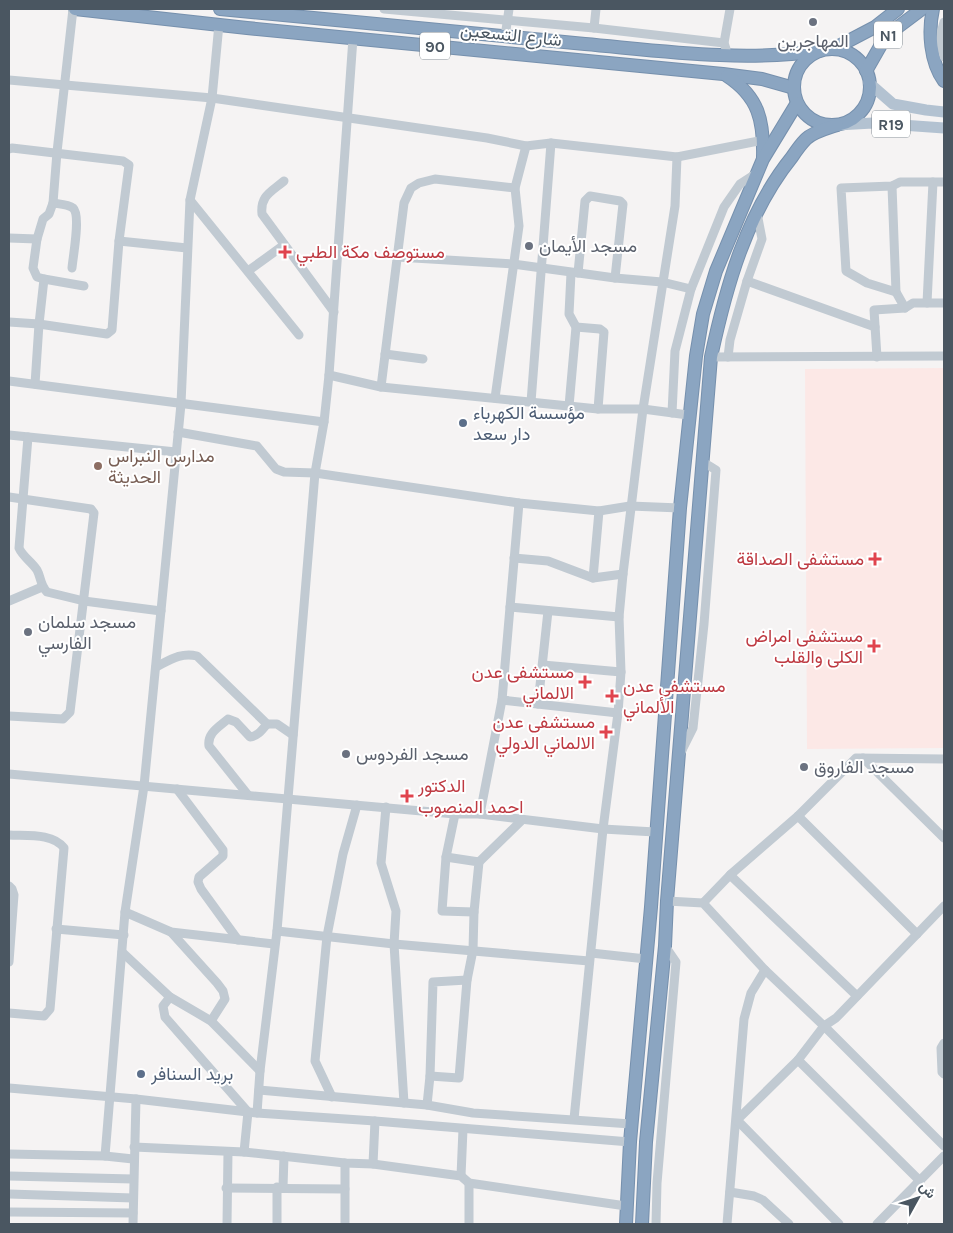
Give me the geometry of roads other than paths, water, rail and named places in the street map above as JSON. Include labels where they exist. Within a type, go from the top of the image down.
[{"type":"highway","name":"شارع التسعين","points":[[74,9],[247,28],[723,74],[762,79],[794,88]]},
{"type":"highway","name":"شارع التسعين","points":[[220,9],[246,10],[505,37],[728,56],[787,56],[819,51]]},
{"type":"highway","name":"N1","points":[[835,48],[875,27],[898,9]]},
{"type":"highway","name":"N1","points":[[868,77],[886,36],[922,9]]},
{"type":"highway","points":[[933,9],[930,26],[932,44],[936,63],[944,81]]},
{"type":"highway","points":[[246,10],[247,28]]},
{"type":"highway","points":[[642,1224],[646,1142],[665,946],[666,901],[712,357],[720,316],[732,275],[757,212],[779,173],[807,138],[850,120],[862,110],[868,98],[868,77],[859,60],[849,53],[835,48],[819,51],[808,56],[800,65],[795,76],[794,88],[797,103],[807,116],[821,123],[837,124]]},
{"type":"highway","points":[[723,74],[742,86],[757,107],[764,133],[763,159]]},
{"type":"highway","points":[[626,1224],[631,1124],[651,907],[680,508],[688,415],[703,314],[716,271],[763,159],[797,103]]},
{"type":"main road","name":"R19","points":[[868,77],[893,104],[944,112]]},
{"type":"main road","name":"R19","points":[[837,124],[873,123],[944,128]]},
{"type":"street","points":[[74,9],[64,85],[53,203],[49,214],[43,219],[37,239],[33,268],[37,277],[84,286]]},
{"type":"street","points":[[384,9],[507,19],[724,43]]},
{"type":"street","points":[[505,37],[509,9]]},
{"type":"street","points":[[594,28],[596,9]]},
{"type":"street","points":[[728,56],[724,43],[730,9]]},
{"type":"street","points":[[944,22],[941,30],[944,57]]},
{"type":"street","points":[[105,1156],[125,912],[144,786],[181,404],[190,200],[212,98],[219,24]]},
{"type":"street","points":[[244,1152],[259,1090],[276,931],[315,473],[324,422],[329,375],[353,38]]},
{"type":"street","points":[[9,80],[212,98],[487,138],[526,146],[551,143],[677,157],[764,140]]},
{"type":"street","points":[[531,402],[551,143]]},
{"type":"street","points":[[495,398],[519,226],[515,188],[526,146]]},
{"type":"street","points":[[9,149],[57,152],[123,161],[129,165],[119,240],[112,330],[107,334],[39,324],[9,322]]},
{"type":"street","points":[[574,1119],[603,829],[618,713],[621,672],[619,618],[630,506],[662,282],[675,206],[677,157]]},
{"type":"street","points":[[672,413],[676,350],[691,289],[724,207],[740,184],[757,173]]},
{"type":"street","points":[[382,386],[404,203],[411,188],[419,183],[435,179],[515,188]]},
{"type":"street","points":[[284,181],[264,198],[261,206],[262,214],[334,312]]},
{"type":"street","points":[[896,292],[867,283],[846,271],[841,188],[892,186],[900,182],[944,182]]},
{"type":"street","points":[[927,303],[933,182]]},
{"type":"street","points":[[892,186],[896,292],[906,308]]},
{"type":"street","points":[[569,406],[576,327],[569,314],[586,201],[590,196],[620,201],[623,204],[615,278]]},
{"type":"street","points":[[190,200],[299,335]]},
{"type":"street","points":[[53,203],[70,206],[76,212],[72,268]]},
{"type":"street","points":[[728,357],[730,340],[746,281],[762,238],[757,212]]},
{"type":"street","points":[[9,238],[37,239]]},
{"type":"street","points":[[119,240],[187,248]]},
{"type":"street","points":[[248,271],[284,245]]},
{"type":"street","points":[[397,256],[513,264],[615,278],[662,282],[691,289]]},
{"type":"street","points":[[35,384],[44,279]]},
{"type":"street","points":[[746,281],[875,328]]},
{"type":"street","points":[[877,357],[874,310],[906,308],[913,303],[944,303]]},
{"type":"street","points":[[576,327],[600,329],[604,332],[598,409]]},
{"type":"street","points":[[385,354],[423,358]]},
{"type":"street","points":[[712,357],[944,356]]},
{"type":"street","points":[[329,375],[382,386],[598,409],[643,410],[688,415]]},
{"type":"street","points":[[9,381],[324,422]]},
{"type":"street","points":[[178,432],[257,446],[276,469],[284,472],[315,473],[519,503],[599,511],[630,506],[680,508]]},
{"type":"street","points":[[9,435],[176,452]]},
{"type":"street","points":[[28,437],[18,548],[23,557],[38,571],[42,587],[46,592],[84,601],[161,611]]},
{"type":"street","points":[[9,497],[91,509],[93,511],[70,712],[63,719],[9,716]]},
{"type":"street","points":[[480,814],[502,700],[519,503]]},
{"type":"street","points":[[593,578],[599,511]]},
{"type":"street","points":[[9,547],[18,548]]},
{"type":"street","points":[[514,558],[548,561],[593,578],[623,574]]},
{"type":"street","points":[[9,601],[42,587]]},
{"type":"street","points":[[510,608],[619,618]]},
{"type":"street","points":[[538,704],[548,612]]},
{"type":"street","points":[[156,667],[181,655],[197,656],[266,724],[277,724],[293,735]]},
{"type":"street","points":[[542,666],[621,672]]},
{"type":"street","points":[[502,700],[618,713]]},
{"type":"street","points":[[248,795],[209,746],[208,739],[228,719],[236,722],[250,737],[254,737],[266,724]]},
{"type":"street","points":[[703,903],[730,875],[798,816],[856,758],[944,759]]},
{"type":"street","points":[[863,758],[944,838]]},
{"type":"street","points":[[9,774],[455,814],[480,814],[603,829],[655,832]]},
{"type":"street","points":[[177,789],[223,850],[223,856],[199,877],[198,882],[201,889],[238,940]]},
{"type":"street","points":[[332,1096],[316,1061],[327,936],[343,854],[357,805]]},
{"type":"street","points":[[386,807],[382,863],[396,911],[394,944],[404,1103]]},
{"type":"street","points":[[455,814],[446,857],[442,911],[474,912]]},
{"type":"street","points":[[798,816],[917,934]]},
{"type":"street","points":[[430,1076],[459,1078],[467,980],[473,950],[474,912],[479,862],[522,820]]},
{"type":"street","points":[[9,835],[54,838],[64,848],[50,1009],[44,1016],[9,1013]]},
{"type":"street","points":[[446,857],[479,862]]},
{"type":"street","points":[[730,875],[857,996]]},
{"type":"street","points":[[9,886],[14,895],[9,962]]},
{"type":"street","points":[[666,901],[703,903],[765,970],[944,1146]]},
{"type":"street","points":[[737,1120],[798,1060],[824,1026],[836,1018],[944,906]]},
{"type":"street","points":[[125,912],[171,932],[274,944]]},
{"type":"street","points":[[56,929],[124,935]]},
{"type":"street","points":[[276,931],[394,944],[473,950],[646,959]]},
{"type":"street","points":[[171,932],[218,983],[222,991],[225,999],[211,1021]]},
{"type":"street","points":[[656,1224],[657,1183],[676,962],[665,946]]},
{"type":"street","points":[[122,952],[170,997],[211,1021],[260,1071]]},
{"type":"street","points":[[727,1224],[744,1019],[751,993],[765,970]]},
{"type":"street","points":[[427,1105],[430,1076],[433,982],[467,980]]},
{"type":"street","points":[[170,997],[164,1006],[164,1017],[253,1112]]},
{"type":"street","points":[[944,1043],[941,1048],[942,1072],[944,1074]]},
{"type":"street","points":[[798,1060],[920,1180]]},
{"type":"street","points":[[9,1088],[253,1112],[630,1142]]},
{"type":"street","points":[[259,1090],[427,1105],[473,1113],[631,1124]]},
{"type":"street","points":[[133,1224],[133,1159],[136,1099]]},
{"type":"street","points":[[737,1120],[839,1224]]},
{"type":"street","points":[[373,1164],[375,1121]]},
{"type":"street","points":[[461,1176],[463,1129]]},
{"type":"street","points":[[134,1147],[244,1152],[345,1163],[373,1164],[461,1176],[469,1183],[626,1206]]},
{"type":"street","points":[[227,1224],[228,1152]]},
{"type":"street","points":[[9,1154],[105,1156],[133,1159]]},
{"type":"street","points":[[277,1224],[284,1156]]},
{"type":"street","points":[[877,1224],[944,1156]]},
{"type":"street","points":[[345,1163],[345,1224]]},
{"type":"street","points":[[9,1176],[133,1179]]},
{"type":"street","points":[[469,1183],[469,1224]]},
{"type":"street","points":[[226,1188],[345,1189]]},
{"type":"street","points":[[730,1192],[754,1196],[763,1200],[789,1224]]},
{"type":"street","points":[[9,1194],[133,1198]]},
{"type":"street","points":[[9,1212],[133,1213]]},
{"type":"place","name":"المهاجرين","points":[[813,22]]},
{"type":"place","name":"مسجد الأيمان","points":[[529,246]]},
{"type":"place","name":"مستوصف مكة الطبي","points":[[285,252]]},
{"type":"place","name":"مؤسسة الكهرباء دار سعد","points":[[463,423]]},
{"type":"place","name":"مدارس النبراس الحديثة","points":[[98,466]]},
{"type":"place","name":"مستشفى الصداقة","points":[[875,559]]},
{"type":"place","name":"مسجد سلمان الفارسي","points":[[28,632]]},
{"type":"place","name":"مستشفى امراض الكلى والقلب","points":[[874,646]]},
{"type":"place","name":"مستشفى عدن الالماني","points":[[585,682]]},
{"type":"place","name":"مستشفى عدن الألماني","points":[[612,696]]},
{"type":"place","name":"مستشفى عدن الالماني الدولي","points":[[606,732]]},
{"type":"place","name":"مسجد الفردوس","points":[[346,754]]},
{"type":"place","name":"مسجد الفاروق","points":[[804,767]]},
{"type":"place","name":"الدكتور احمد المنصوب","points":[[407,796]]},
{"type":"place","name":"بريد السنافر","points":[[141,1074]]}]
